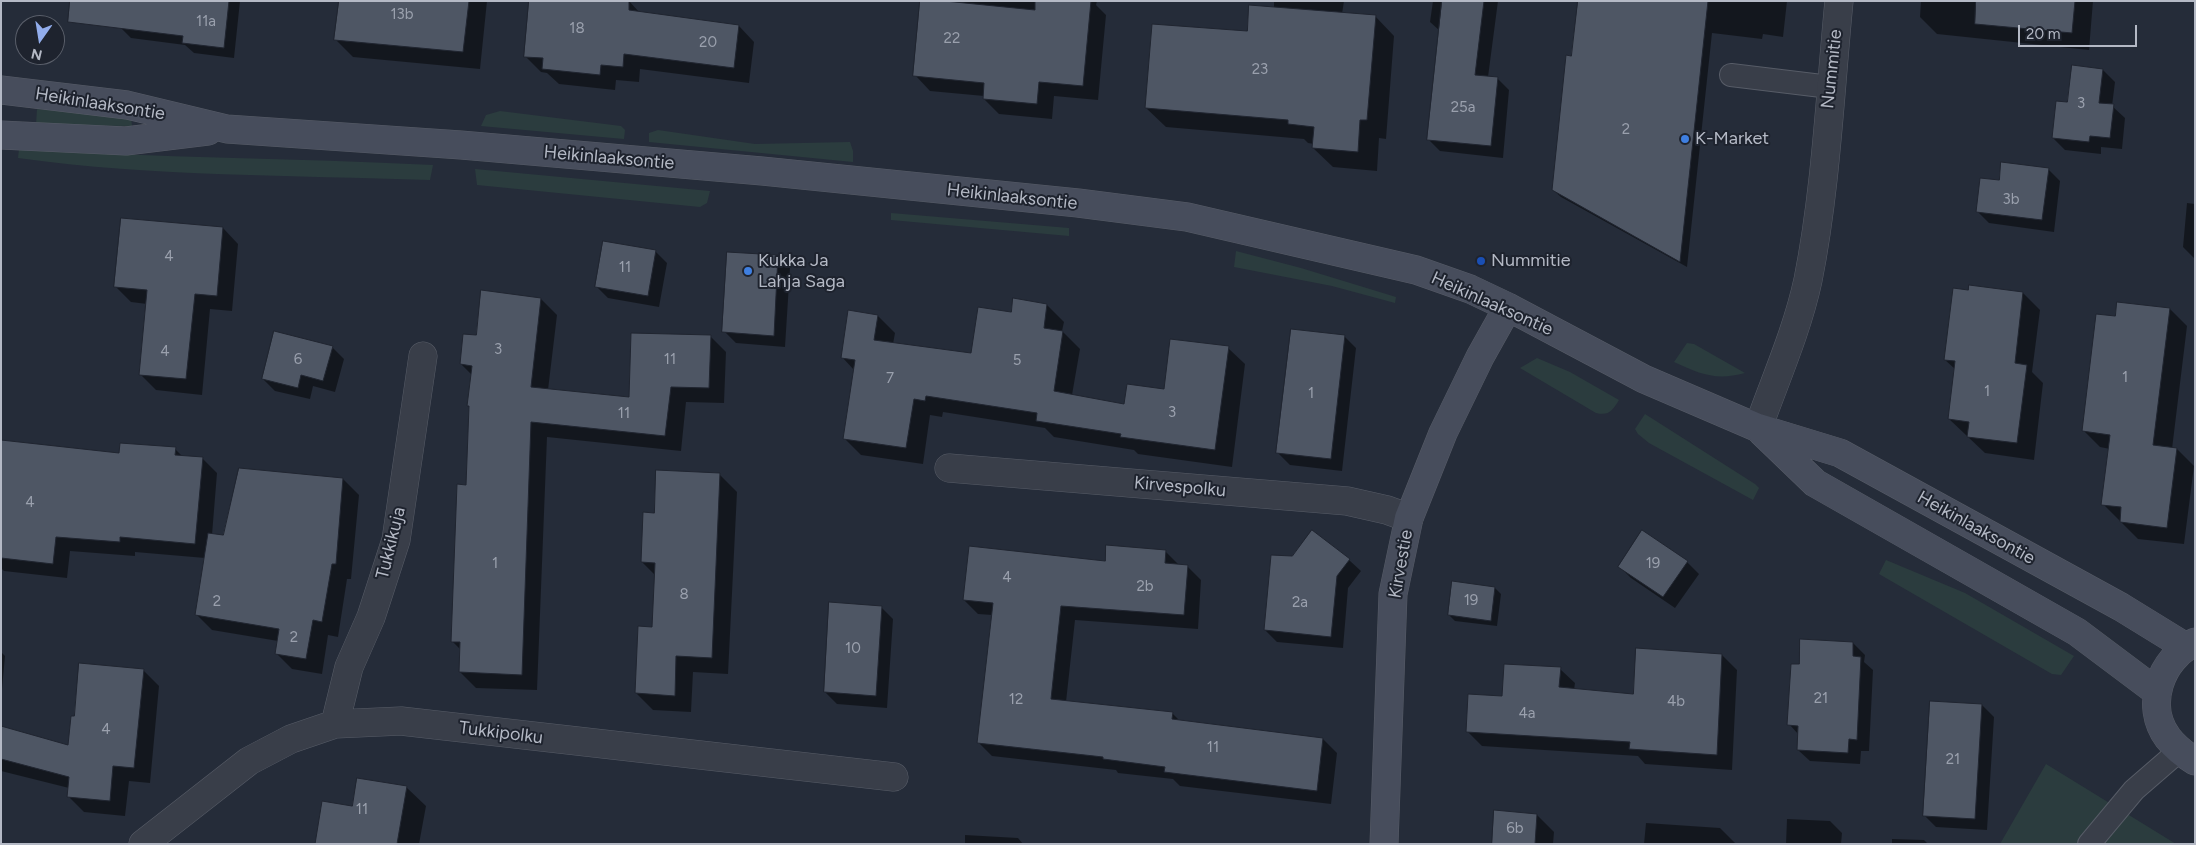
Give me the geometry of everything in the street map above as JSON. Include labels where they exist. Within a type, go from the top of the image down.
[{"type":"main road","name":"Heikinlaaksontie","points":[[1,90],[127,105],[227,129],[461,145],[762,171],[1078,203],[1187,217],[1416,270],[1470,289],[1508,307],[1644,379],[1758,428],[1840,454],[2190,644]]},
{"type":"main road","name":"Heikinlaaksontie","points":[[1,135],[126,141],[227,129]]},
{"type":"main road","name":"Kirvestie","points":[[1384,844],[1394,594],[1409,518],[1442,433],[1480,357],[1508,307]]},
{"type":"main road","name":"Heikinlaaksontie","points":[[1758,428],[1815,482],[2077,632],[2157,692]]},
{"type":"main road","points":[[2187,756],[2167,737],[2160,722],[2157,692],[2161,678],[2174,657],[2190,644]]},
{"type":"street","name":"Nummitie","points":[[1758,428],[1799,313],[1808,280],[1820,194],[1839,1]]},
{"type":"street","name":"Tukkikuja","points":[[335,724],[349,667],[371,617],[396,540],[423,356]]},
{"type":"street","name":"Kirvespolku","points":[[949,468],[1347,501],[1387,510],[1409,518]]},
{"type":"street","name":"Tukkipolku","points":[[149,842],[249,761],[291,739],[335,724],[401,721],[894,777]]},
{"type":"lane","points":[[1731,75],[1830,87]]},
{"type":"lane","points":[[2089,844],[2134,790],[2187,756]]},
{"type":"shaded area","points":[[37,109],[131,117],[132,126],[36,125]]},
{"type":"shaded area","points":[[500,111],[621,126],[625,130],[624,139],[481,126],[486,115]]},
{"type":"shaded area","points":[[658,130],[755,144],[850,142],[853,151],[853,162],[649,142],[649,133]]},
{"type":"shaded area","points":[[19,149],[433,165],[430,180],[172,172],[120,169],[18,158]]},
{"type":"shaded area","points":[[475,169],[710,191],[707,203],[700,207],[477,185]]},
{"type":"shaded area","points":[[891,213],[1069,228],[1069,236],[891,220]]},
{"type":"shaded area","points":[[1236,251],[1301,268],[1396,297],[1395,303],[1332,286],[1234,267]]},
{"type":"shaded area","points":[[1687,343],[1694,344],[1745,373],[1725,376],[1708,375],[1674,362]]},
{"type":"shaded area","points":[[1537,358],[1570,372],[1619,400],[1610,412],[1604,414],[1596,413],[1520,368]]},
{"type":"shaded area","points":[[1645,414],[1755,484],[1759,488],[1753,500],[1649,443],[1635,429]]},
{"type":"shaded area","points":[[1886,560],[1965,593],[2074,656],[2061,675],[2052,674],[1879,574]]},
{"type":"shaded area","points":[[2046,764],[2176,844],[2000,844]]},
{"type":"building","points":[[70,1],[229,1],[224,48],[182,43],[183,36],[68,22]]},
{"type":"building","points":[[339,1],[469,1],[463,52],[334,40]]},
{"type":"building","points":[[529,1],[629,1],[629,10],[739,25],[734,68],[624,54],[623,67],[601,65],[600,75],[542,69],[543,58],[524,57]]},
{"type":"building","points":[[920,1],[945,1],[1035,10],[1035,1],[1091,1],[1083,86],[1039,82],[1037,104],[983,99],[984,83],[913,76]]},
{"type":"building","points":[[1442,1],[1484,1],[1475,75],[1498,77],[1491,146],[1427,140]]},
{"type":"building","points":[[1578,1],[1708,1],[1680,262],[1552,190],[1566,55],[1571,56]]},
{"type":"building","points":[[1976,1],[2075,1],[2072,33],[1975,24]]},
{"type":"building","points":[[1249,5],[1376,15],[1367,120],[1360,120],[1358,152],[1312,148],[1314,127],[1288,124],[1288,120],[1145,108],[1152,24],[1247,31]]},
{"type":"building","points":[[2072,65],[2103,69],[2099,103],[2114,104],[2110,138],[2090,136],[2089,142],[2052,138],[2056,101],[2067,102]]},
{"type":"building","points":[[2001,162],[2049,168],[2042,220],[1976,212],[1980,178],[1999,180]]},
{"type":"building","points":[[121,218],[223,227],[217,296],[195,294],[186,379],[139,375],[147,290],[114,287]]},
{"type":"building","points":[[603,241],[656,250],[648,296],[595,287]]},
{"type":"building","points":[[727,252],[778,255],[774,336],[722,332]]},
{"type":"building","points":[[1969,285],[2023,292],[2015,363],[2027,365],[2017,443],[1967,437],[1969,422],[1948,419],[1955,361],[1944,360],[1953,288],[1968,290]]},
{"type":"building","points":[[481,290],[541,298],[531,387],[629,397],[631,333],[711,335],[709,388],[671,387],[665,436],[531,422],[522,675],[459,672],[460,642],[451,642],[457,484],[466,485],[469,406],[467,406],[472,366],[460,364],[463,334],[476,335]]},
{"type":"building","points":[[1013,298],[1047,304],[1044,328],[1063,331],[1054,391],[1124,404],[1127,384],[1164,389],[1170,339],[1229,346],[1215,450],[1120,437],[1121,434],[1036,421],[1037,413],[926,396],[925,401],[914,399],[906,448],[843,439],[855,360],[841,358],[848,310],[878,315],[874,340],[971,353],[978,307],[1011,312]]},
{"type":"building","points":[[2117,302],[2170,308],[2153,445],[2177,448],[2167,528],[2120,522],[2121,507],[2101,505],[2110,435],[2082,431],[2096,314],[2115,316]]},
{"type":"building","points":[[1291,329],[1345,335],[1331,459],[1276,453]]},
{"type":"building","points":[[274,331],[333,346],[323,381],[301,375],[298,388],[262,379]]},
{"type":"building","points":[[1,440],[119,453],[120,443],[176,447],[175,455],[203,457],[195,544],[120,537],[120,542],[56,537],[53,564],[1,558]]},
{"type":"building","points":[[239,468],[343,478],[336,564],[332,564],[322,622],[313,620],[306,659],[275,654],[279,629],[195,615],[208,533],[223,535]]},
{"type":"building","points":[[656,470],[720,473],[712,658],[676,656],[675,696],[635,693],[638,626],[652,627],[655,563],[641,562],[643,512],[654,513]]},
{"type":"building","points":[[1312,530],[1350,559],[1337,576],[1331,637],[1264,630],[1271,555],[1292,556]]},
{"type":"building","points":[[1642,530],[1688,561],[1663,597],[1618,567]]},
{"type":"building","points":[[1106,545],[1166,550],[1165,563],[1188,565],[1184,615],[1061,606],[1051,699],[1173,712],[1172,719],[1323,738],[1317,791],[1164,772],[1165,767],[1103,759],[1103,757],[977,743],[993,603],[963,600],[969,546],[1105,561]]},
{"type":"building","points":[[1452,581],[1495,587],[1491,621],[1448,615]]},
{"type":"building","points":[[829,602],[882,606],[876,696],[824,692]]},
{"type":"building","points":[[1800,639],[1853,642],[1853,656],[1861,657],[1857,740],[1849,739],[1848,753],[1797,750],[1798,726],[1787,725],[1791,664],[1799,664]]},
{"type":"building","points":[[1636,648],[1722,654],[1717,755],[1629,749],[1630,742],[1466,732],[1468,694],[1502,696],[1504,664],[1561,667],[1559,687],[1633,694]]},
{"type":"building","points":[[79,663],[144,669],[134,768],[113,766],[110,801],[67,797],[69,777],[1,759],[1,726],[68,745],[71,716],[74,716]]},
{"type":"building","points":[[1930,701],[1982,704],[1975,819],[1923,816]]},
{"type":"building","points":[[357,778],[407,786],[397,844],[315,844],[322,801],[352,806]]},
{"type":"building","points":[[1494,810],[1537,814],[1535,844],[1492,844]]},
{"type":"place","name":"K-Market","points":[[1685,139]]},
{"type":"place","name":"Nummitie","points":[[1481,261]]},
{"type":"place","name":"Kukka Ja Lahja Saga","points":[[748,271]]}]
